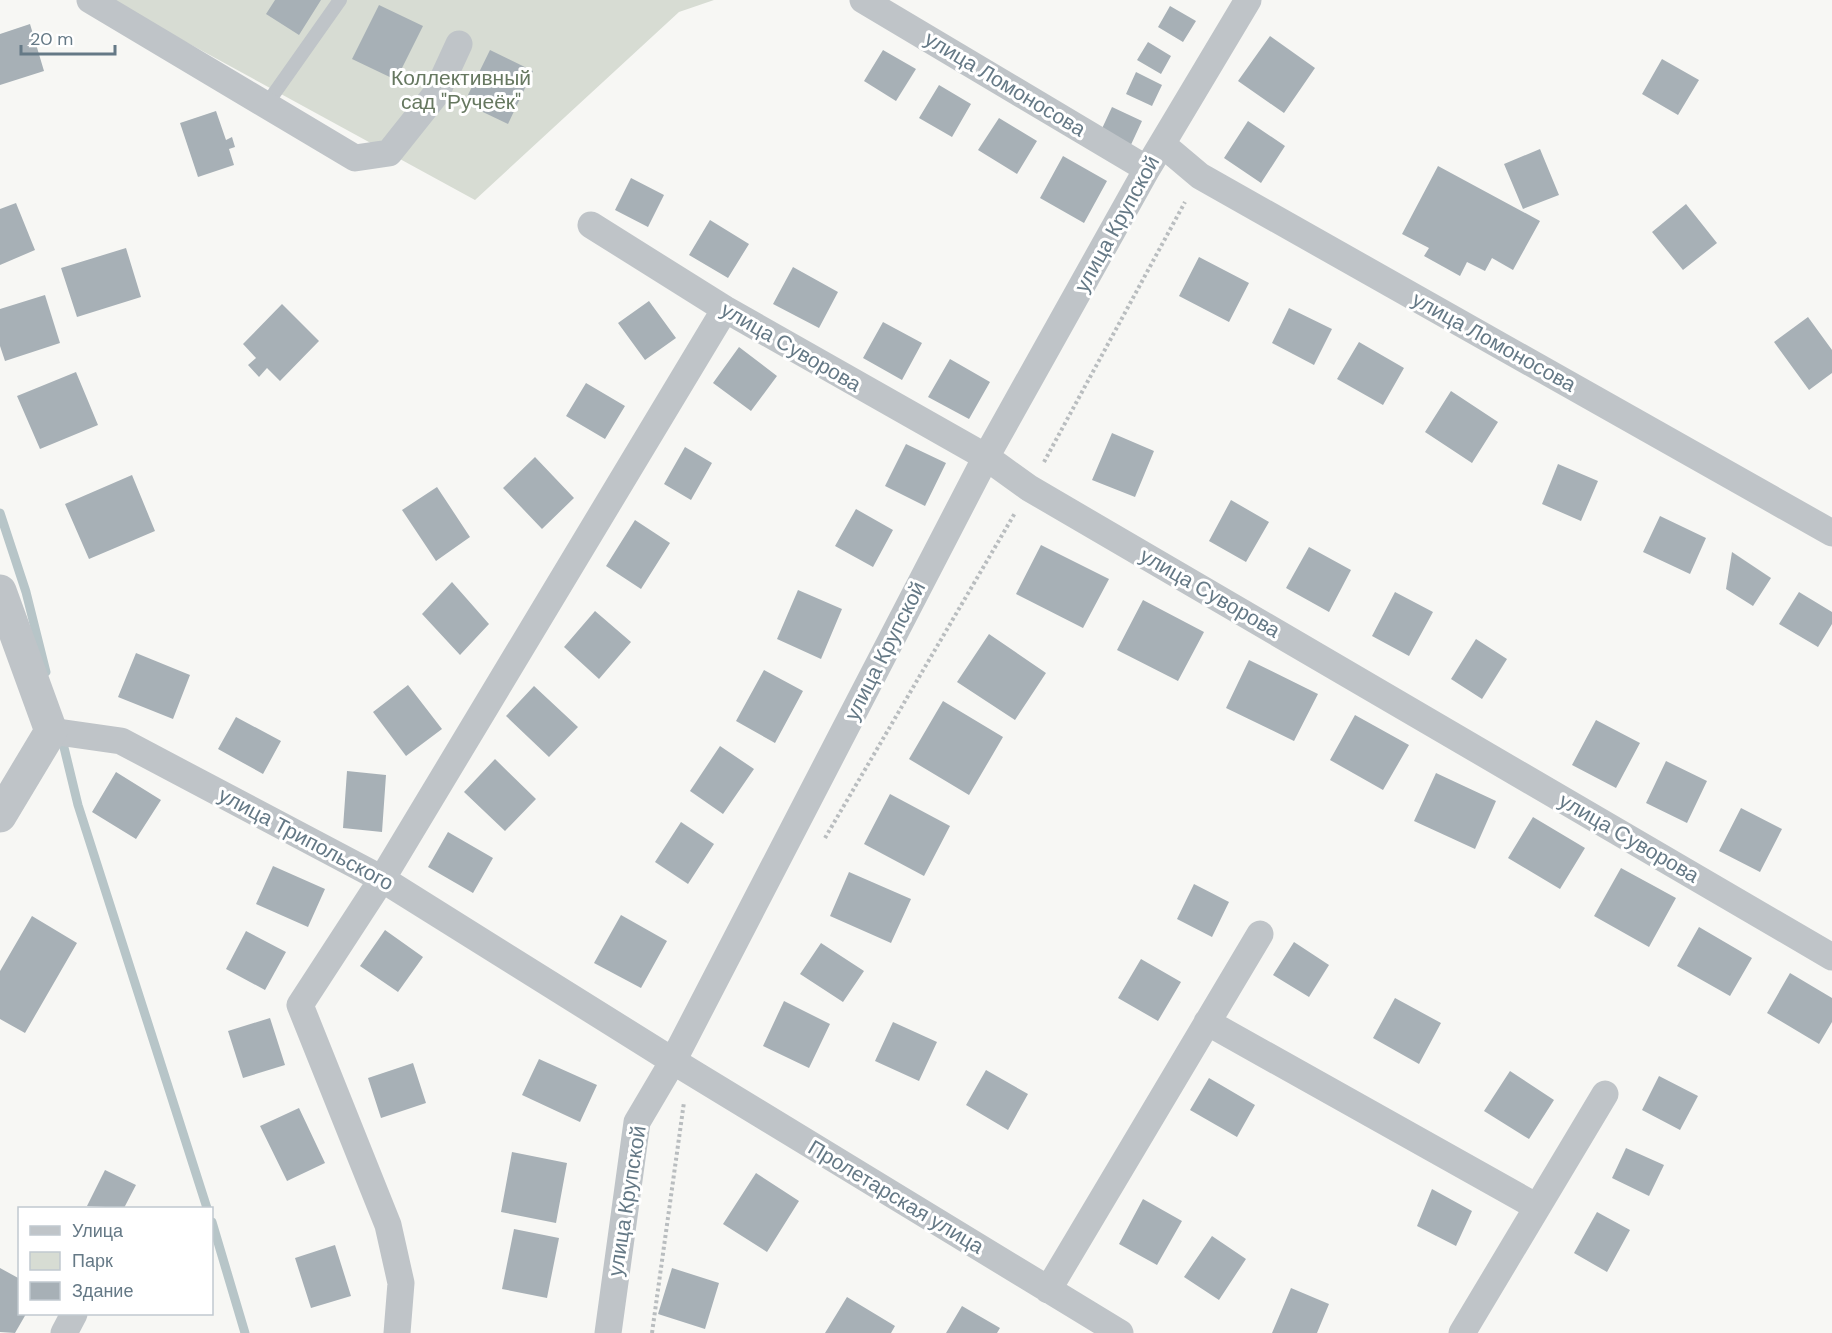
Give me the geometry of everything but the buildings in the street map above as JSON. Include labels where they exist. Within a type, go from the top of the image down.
[{"type":"street","points":[[90,0],[355,158],[389,153],[436,94],[459,44]]},
{"type":"street","name":"улица Ломоносова","points":[[862,0],[1147,169]]},
{"type":"street","name":"улица Крупской","points":[[608,1333],[637,1122],[681,1066],[986,456],[1147,169],[1248,0]]},
{"type":"street","name":"улица Ломоносова","points":[[1162,144],[1200,176],[1832,533]]},
{"type":"street","name":"улица Суворова","points":[[591,225],[724,309],[986,456],[1029,488],[1832,957]]},
{"type":"street","points":[[397,1333],[401,1283],[388,1225],[300,1005],[382,879],[724,309]]},
{"type":"street","points":[[0,591],[51,731],[0,816]]},
{"type":"street","name":"улица Трипольского","points":[[51,731],[121,741],[382,879],[681,1066]]},
{"type":"street","points":[[1048,1290],[1260,934]]},
{"type":"street","points":[[1207,1022],[1537,1207]]},
{"type":"street","name":"Пролетарская улица","points":[[681,1066],[1120,1333]]},
{"type":"street","points":[[1462,1333],[1605,1094]]},
{"type":"street","points":[[64,1333],[73,1315]]},
{"type":"lane","points":[[266,105],[340,0]]},
{"type":"path","points":[[820,846],[1029,488],[1200,176]]},
{"type":"path","points":[[652,1333],[681,1066]]},
{"type":"green space","name":"Коллективный сад \"Ручеёк\"","points":[[109,0],[714,0],[679,12],[475,200]]},
{"type":"waterway","points":[[0,513],[26,592],[46,672]]},
{"type":"waterway","points":[[61,735],[78,805],[207,1207]]},
{"type":"waterway","points":[[213,1225],[245,1333]]}]
